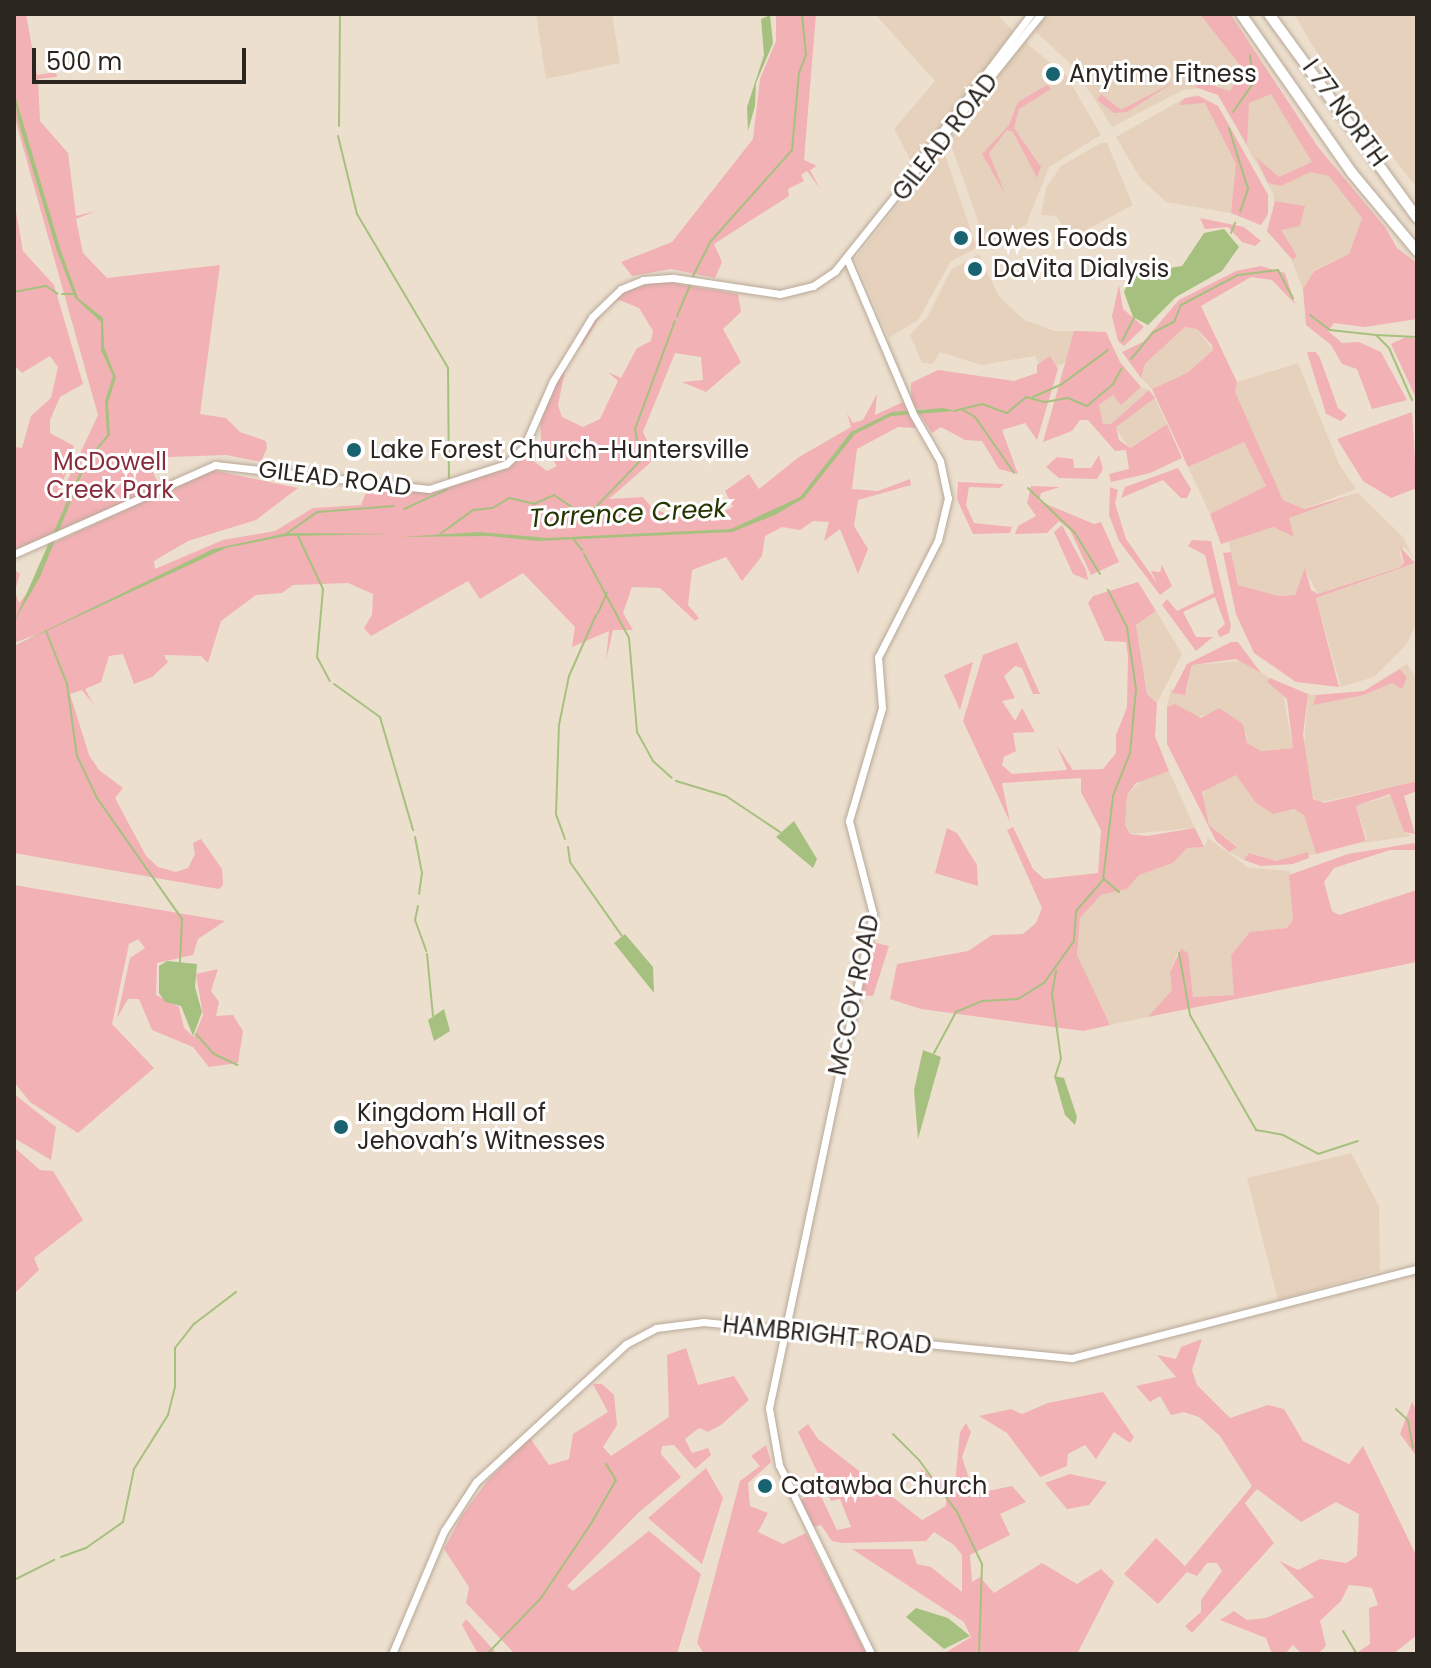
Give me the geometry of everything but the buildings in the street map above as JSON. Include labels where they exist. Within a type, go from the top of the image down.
[{"type":"highway","points":[[1235,14],[1290,85]]},
{"type":"highway","points":[[1244,14],[1318,125],[1417,248]]},
{"type":"highway","points":[[1244,14],[1355,171],[1417,248]]},
{"type":"highway","points":[[1273,14],[1417,218]]},
{"type":"highway","name":"I 77 NORTH","points":[[1273,14],[1417,211]]},
{"type":"main road","name":"GILEAD ROAD","points":[[847,259],[1031,14]]},
{"type":"main road","name":"GILEAD ROAD","points":[[14,554],[215,465],[414,489],[449,485],[520,453],[568,355],[596,311],[621,289],[643,280],[674,278],[780,294],[813,286],[847,259],[1041,14]]},
{"type":"main road","points":[[968,107],[979,83]]},
{"type":"main road","name":"MCCOY ROAD","points":[[847,259],[912,411],[940,461],[946,513],[938,540],[878,657],[882,708],[849,821],[873,914],[782,1330],[769,1408],[774,1449],[871,1654]]},
{"type":"main road","name":"HAMBRIGHT ROAD","points":[[392,1654],[444,1531],[467,1494],[497,1460],[626,1344],[656,1328],[683,1322],[1079,1357],[1417,1269]]},
{"type":"shaded area","points":[[536,14],[612,14],[620,63],[546,79]]},
{"type":"shaded area","points":[[875,14],[997,14],[1013,31],[912,163],[894,129],[935,81]]},
{"type":"shaded area","points":[[1049,14],[1217,14],[1362,218],[1349,254],[1314,270],[1303,289],[1291,259],[1267,231],[1275,210],[1273,193],[1218,95],[1201,88],[1183,90],[1112,127],[1074,67],[1037,33],[1035,28]]},
{"type":"shaded area","points":[[1294,14],[1417,14],[1417,188],[1337,86]]},
{"type":"shaded area","points":[[770,15],[773,43],[756,83],[755,106],[748,131],[747,107],[764,55],[761,19]]},
{"type":"shaded area","points":[[1025,42],[1066,75],[1101,135],[1049,167],[1026,225],[986,244],[949,139]]},
{"type":"shaded area","points":[[14,92],[61,251],[78,298],[103,318],[104,347],[116,377],[108,403],[110,435],[87,462],[40,577],[14,622],[84,463],[107,435],[105,401],[113,376],[101,350],[101,322],[75,298],[57,251],[18,121]]},
{"type":"shaded area","points":[[1198,95],[1218,106],[1268,195],[1268,214],[1261,225],[1231,213],[1166,202],[1140,178],[1116,137],[1185,98]]},
{"type":"shaded area","points":[[1101,143],[1107,143],[1133,205],[1077,235],[1065,230],[1056,216],[1041,215],[1046,188],[1061,166]]},
{"type":"shaded area","points":[[943,149],[977,248],[951,261],[918,320],[889,338],[855,259]]},
{"type":"shaded area","points":[[1224,229],[1239,247],[1222,271],[1176,297],[1148,325],[1133,317],[1124,292],[1132,274],[1182,266],[1204,233]]},
{"type":"shaded area","points":[[979,254],[998,295],[1024,320],[1055,331],[1104,332],[1109,341],[1044,373],[1035,356],[981,365],[940,352],[933,364],[922,363],[910,335],[928,316],[951,270]]},
{"type":"shaded area","points":[[1185,327],[1197,329],[1213,350],[1187,373],[1152,389],[1141,378],[1143,366]]},
{"type":"shaded area","points":[[1298,363],[1339,464],[1356,489],[1304,509],[1283,500],[1234,392],[1237,382]]},
{"type":"shaded area","points":[[1141,387],[1149,390],[1111,424],[1103,424],[1099,405],[1113,395],[1121,404]]},
{"type":"shaded area","points":[[1155,398],[1167,424],[1129,448],[1115,427]]},
{"type":"shaded area","points":[[943,408],[956,411],[891,416],[855,434],[804,498],[775,515],[732,532],[538,541],[489,536],[401,537],[479,532],[548,538],[731,529],[800,497],[851,432],[892,412]]},
{"type":"shaded area","points":[[1244,442],[1266,486],[1210,514],[1188,467]]},
{"type":"shaded area","points":[[1358,493],[1403,537],[1414,559],[1405,547],[1399,551],[1404,565],[1318,594],[1305,570],[1295,595],[1278,596],[1238,585],[1228,539],[1273,527],[1294,537],[1288,518]]},
{"type":"shaded area","points":[[287,533],[393,534],[286,536],[226,548],[14,646],[213,549]]},
{"type":"shaded area","points":[[1415,563],[1417,621],[1407,644],[1374,677],[1341,687],[1316,598]]},
{"type":"shaded area","points":[[1156,611],[1182,654],[1157,703],[1147,694],[1136,625]]},
{"type":"shaded area","points":[[1241,661],[1270,678],[1268,682],[1283,693],[1293,748],[1261,751],[1247,743],[1246,733],[1211,714],[1195,717],[1175,704],[1167,707],[1171,689],[1187,691],[1192,665]]},
{"type":"shaded area","points":[[1407,664],[1417,679],[1417,781],[1318,803],[1310,793],[1304,748],[1308,694],[1334,697],[1364,691]]},
{"type":"shaded area","points":[[1169,771],[1195,828],[1130,834],[1125,825],[1127,795],[1145,777]]},
{"type":"shaded area","points":[[1237,775],[1256,803],[1273,814],[1294,809],[1304,815],[1316,854],[1277,861],[1252,853],[1244,860],[1229,852],[1237,846],[1209,825],[1200,799],[1210,784]]},
{"type":"shaded area","points":[[1393,795],[1404,832],[1412,836],[1363,843],[1367,839],[1356,806]]},
{"type":"shaded area","points":[[794,821],[817,859],[813,868],[776,837]]},
{"type":"shaded area","points":[[1208,838],[1249,868],[1290,871],[1293,920],[1287,928],[1250,932],[1231,955],[1235,995],[1193,997],[1178,952],[1170,972],[1173,990],[1148,1017],[1110,1025],[1076,955],[1080,918],[1101,895],[1127,889],[1139,875],[1173,863],[1187,848],[1204,847]]},
{"type":"shaded area","points":[[625,934],[653,967],[654,993],[614,943]]},
{"type":"shaded area","points":[[167,961],[197,964],[195,987],[202,1012],[193,1036],[181,1006],[165,1002],[159,993],[159,966]]},
{"type":"shaded area","points":[[444,1009],[450,1031],[434,1041],[428,1020]]},
{"type":"shaded area","points":[[923,1050],[941,1057],[918,1139],[914,1090]]},
{"type":"shaded area","points":[[1054,1076],[1064,1078],[1077,1117],[1075,1125],[1065,1115]]},
{"type":"shaded area","points":[[1351,1153],[1379,1206],[1380,1271],[1278,1300],[1247,1178]]},
{"type":"shaded area","points":[[916,1608],[948,1618],[970,1636],[944,1649],[906,1617]]},
{"type":"green space","name":"McDowell Creek Park","points":[[14,14],[26,14],[37,75],[56,72],[57,77],[38,79],[40,121],[68,153],[76,216],[96,211],[76,219],[83,253],[107,278],[220,265],[200,414],[226,418],[240,432],[266,441],[267,448],[261,462],[226,455],[169,457],[152,470],[160,487],[14,550],[14,447],[22,448],[31,416],[51,398],[58,367],[50,356],[22,373],[14,365],[14,201],[23,251],[54,285],[83,384],[60,397],[50,420],[50,433],[74,446],[56,505],[98,415],[14,115]]},
{"type":"green space","points":[[776,14],[816,14],[804,160],[817,166],[810,170],[820,189],[807,171],[801,175],[804,181],[788,189],[789,196],[714,244],[722,262],[715,278],[671,269],[632,276],[621,262],[672,242],[753,139],[760,79],[776,41]]},
{"type":"green space","points":[[1200,14],[1231,15],[1318,147],[1385,227],[1397,248],[1417,263],[1417,319],[1365,327],[1334,323],[1328,331],[1342,343],[1359,342],[1381,352],[1407,400],[1372,409],[1357,369],[1342,364],[1331,345],[1306,325],[1303,289],[1314,271],[1349,254],[1362,218],[1329,176],[1310,172],[1281,186],[1268,183],[1256,157],[1279,177],[1312,162],[1271,94],[1249,103],[1247,145],[1218,95],[1195,87],[1201,82],[1230,91],[1243,69]]},
{"type":"green space","points":[[1176,81],[1127,112],[1114,113],[1097,100],[1101,94],[1121,110]]},
{"type":"green space","points":[[1047,85],[1051,89],[1019,109],[1014,128],[1041,167],[1037,178],[1013,132],[1007,130],[989,153],[1005,194],[982,154],[1009,125],[1018,102]]},
{"type":"green space","points":[[1198,96],[1218,106],[1268,195],[1268,214],[1261,225],[1231,213],[1236,164],[1205,103],[1179,105],[1185,98]]},
{"type":"green space","points":[[1275,201],[1305,206],[1300,226],[1281,230],[1297,256],[1293,260],[1267,231]]},
{"type":"green space","points":[[1200,218],[1244,227],[1261,241],[1255,246],[1242,242],[1228,227],[1205,229]]},
{"type":"green space","points":[[1261,266],[1285,273],[1295,304],[1272,280],[1251,277],[1201,306],[1237,382],[1235,392],[1283,500],[1304,509],[1358,493],[1289,518],[1294,537],[1273,527],[1221,544],[1210,514],[1266,486],[1244,442],[1188,467],[1152,389],[1187,373],[1213,350],[1212,345],[1197,329],[1185,327],[1145,364],[1141,378],[1122,352],[1143,342],[1179,300],[1236,271]]},
{"type":"green space","points":[[660,281],[738,294],[741,312],[723,329],[741,362],[706,392],[682,382],[703,380],[701,357],[675,353],[643,432],[653,454],[650,463],[609,499],[643,497],[653,509],[678,517],[720,513],[733,507],[725,491],[749,474],[759,489],[799,457],[851,427],[847,413],[853,423],[863,420],[877,394],[875,415],[903,402],[916,428],[898,427],[857,449],[852,489],[878,491],[910,479],[911,485],[858,500],[854,526],[868,549],[858,574],[840,529],[824,541],[829,522],[813,521],[800,530],[782,527],[765,536],[762,556],[742,581],[726,557],[692,570],[688,605],[699,618],[695,621],[660,588],[632,587],[623,613],[633,630],[613,630],[606,660],[609,631],[572,647],[575,627],[523,573],[480,599],[468,581],[371,636],[364,628],[372,615],[373,594],[348,583],[293,585],[282,593],[256,595],[221,621],[208,663],[201,656],[164,655],[168,662],[152,677],[134,684],[123,654],[109,656],[101,682],[85,689],[94,705],[82,690],[70,694],[89,755],[99,770],[123,788],[115,798],[146,856],[158,867],[176,872],[188,868],[195,854],[193,843],[201,839],[222,869],[223,885],[219,889],[14,853],[14,646],[41,633],[14,643],[14,569],[20,574],[15,591],[19,603],[37,581],[49,545],[212,470],[298,488],[256,520],[188,541],[154,561],[155,569],[223,540],[275,531],[313,508],[361,505],[368,488],[436,492],[512,465],[524,454],[547,471],[557,466],[541,442],[540,414],[567,361],[558,405],[562,417],[583,427],[600,419],[618,381],[608,372],[621,378],[637,348],[651,341],[653,331],[639,308],[619,300],[606,307],[582,346],[578,344],[604,307],[630,289]]},
{"type":"green space","points":[[1119,285],[1123,309],[1144,327],[1124,346],[1118,341],[1112,316]]},
{"type":"green space","points":[[1074,331],[1106,332],[1120,362],[1141,387],[1121,405],[1113,395],[1099,405],[1103,424],[1111,424],[1149,390],[1155,398],[1116,427],[1119,440],[1130,448],[1167,424],[1182,458],[1150,473],[1111,482],[1109,474],[1129,469],[1126,450],[1115,451],[1088,420],[1080,420],[1072,431],[1043,442]]},
{"type":"green space","points":[[1406,337],[1417,339],[1416,398],[1391,344]]},
{"type":"green space","points":[[1307,352],[1316,352],[1320,358],[1338,408],[1347,415],[1341,421],[1326,414]]},
{"type":"green space","points":[[1050,356],[1058,369],[1037,440],[1025,423],[1002,430],[1018,474],[999,469],[982,441],[965,440],[941,427],[932,433],[918,412],[953,411],[916,409],[911,400],[911,383],[938,370],[1014,381],[1037,373],[1037,365]]},
{"type":"green space","points":[[1412,412],[1417,492],[1414,489],[1391,498],[1363,481],[1337,439]]},
{"type":"green space","points":[[1099,455],[1103,469],[1097,479],[1059,478],[1046,467],[1057,457],[1073,459],[1074,468],[1091,468]]},
{"type":"green space","points":[[1178,468],[1191,489],[1187,498],[1181,498],[1163,480],[1121,498],[1125,487]]},
{"type":"green space","points":[[958,482],[1004,484],[1000,488],[969,487],[966,505],[974,523],[1012,527],[1010,533],[973,534],[957,499]]},
{"type":"green space","points":[[1031,486],[1060,487],[1041,493],[1039,501],[1094,524],[1101,522],[1119,562],[1091,575],[1070,530],[1059,521],[1047,533],[1015,534],[1018,526],[1036,516],[1027,503]]},
{"type":"green space","points":[[1110,487],[1118,490],[1115,503],[1126,539],[1157,583],[1151,571],[1160,572],[1162,565],[1172,586],[1160,595],[1119,541],[1109,515]]},
{"type":"green space","points":[[1062,525],[1086,570],[1088,580],[1073,574],[1054,532]]},
{"type":"green space","points":[[1192,540],[1211,541],[1231,626],[1229,633],[1220,637],[1217,631],[1225,624],[1215,597],[1183,612],[1196,637],[1213,637],[1196,651],[1162,605],[1167,599],[1177,611],[1214,593],[1205,555],[1188,546]]},
{"type":"green space","points":[[1400,547],[1415,563],[1316,598],[1339,687],[1296,682],[1254,653],[1236,614],[1223,553],[1231,552],[1238,585],[1278,596],[1295,595],[1305,568],[1311,590],[1318,594],[1400,567],[1404,563]]},
{"type":"green space","points":[[1138,582],[1156,611],[1136,625],[1147,694],[1157,703],[1155,736],[1169,771],[1136,783],[1127,795],[1125,825],[1130,834],[1147,836],[1195,828],[1204,847],[1187,848],[1173,863],[1139,875],[1127,889],[1101,895],[1080,918],[1077,955],[1110,1025],[1083,1031],[921,1009],[890,999],[897,964],[968,951],[992,935],[1023,934],[1036,923],[1042,908],[1007,830],[1013,827],[1033,869],[1044,879],[1098,873],[1101,830],[1081,792],[1081,778],[1002,783],[1010,822],[963,721],[983,655],[1017,642],[1040,694],[1033,694],[1022,668],[1015,666],[1004,676],[1015,698],[1002,701],[1015,721],[1022,708],[1035,732],[1013,733],[1016,751],[1004,757],[1002,765],[1012,774],[1067,770],[1057,746],[1073,770],[1103,769],[1116,753],[1116,735],[1127,707],[1128,656],[1126,642],[1105,641],[1088,603],[1093,596]]},
{"type":"green space","points":[[1231,642],[1238,642],[1261,673],[1236,659],[1192,665],[1185,695],[1172,693],[1187,664]]},
{"type":"green space","points":[[973,662],[960,710],[944,675]]},
{"type":"green space","points":[[1400,669],[1407,678],[1402,689],[1392,683],[1364,695],[1313,705],[1316,695],[1364,691]]},
{"type":"green space","points":[[1270,678],[1308,694],[1303,735],[1313,799],[1324,803],[1417,781],[1417,791],[1404,796],[1415,834],[1404,832],[1390,794],[1356,806],[1366,841],[1316,854],[1304,815],[1294,809],[1273,814],[1256,803],[1236,775],[1202,792],[1209,825],[1237,847],[1229,852],[1216,841],[1167,744],[1167,707],[1175,704],[1201,718],[1219,708],[1243,724],[1247,743],[1261,751],[1293,748],[1287,699],[1267,682]]},
{"type":"green space","points":[[947,828],[957,833],[977,865],[978,886],[935,873]]},
{"type":"green space","points":[[1414,843],[1417,850],[1390,850],[1334,868],[1324,882],[1332,911],[1339,915],[1417,890],[1417,962],[1148,1017],[1172,990],[1170,972],[1181,949],[1188,953],[1193,997],[1234,995],[1231,955],[1250,932],[1287,928],[1293,920],[1289,875],[1348,854]]},
{"type":"green space","points":[[1308,852],[1309,858],[1293,864],[1261,866],[1244,860],[1249,853],[1277,861]]},
{"type":"green space","points":[[14,885],[225,921],[198,939],[193,955],[157,963],[156,995],[179,1007],[184,1028],[194,1037],[203,1015],[196,974],[218,969],[211,991],[219,1002],[216,1016],[233,1015],[243,1031],[238,1063],[209,1067],[193,1047],[152,1030],[139,999],[128,999],[117,1018],[130,958],[145,948],[138,939],[129,944],[112,1024],[154,1068],[78,1133],[30,1102],[14,1082]]},
{"type":"green space","points":[[872,942],[889,946],[873,996],[861,995]]},
{"type":"green space","points":[[14,1094],[56,1127],[51,1160],[14,1138]]},
{"type":"green space","points":[[14,1147],[40,1170],[53,1171],[83,1220],[34,1258],[39,1270],[14,1294]]},
{"type":"green space","points":[[1202,1339],[1192,1370],[1197,1385],[1230,1418],[1268,1405],[1284,1409],[1303,1441],[1349,1464],[1363,1446],[1417,1557],[1417,1635],[1393,1654],[1355,1654],[1370,1644],[1369,1608],[1378,1605],[1372,1588],[1349,1585],[1341,1601],[1320,1621],[1326,1646],[1318,1654],[1302,1654],[1293,1645],[1285,1654],[1272,1654],[1266,1638],[1220,1620],[1234,1611],[1247,1620],[1266,1618],[1314,1597],[1279,1561],[1298,1570],[1320,1559],[1346,1563],[1357,1556],[1359,1514],[1336,1502],[1301,1522],[1257,1489],[1245,1503],[1274,1543],[1192,1633],[1185,1626],[1201,1612],[1201,1600],[1222,1571],[1217,1563],[1207,1563],[1197,1576],[1187,1572],[1158,1604],[1124,1574],[1156,1538],[1185,1566],[1252,1486],[1220,1436],[1199,1417],[1184,1412],[1171,1415],[1160,1396],[1150,1402],[1136,1386],[1176,1377],[1157,1355],[1176,1359],[1181,1347]]},
{"type":"green space","points":[[686,1348],[698,1385],[734,1376],[749,1400],[721,1425],[708,1432],[699,1428],[685,1439],[692,1453],[708,1448],[711,1455],[695,1469],[674,1445],[662,1446],[661,1454],[681,1477],[638,1513],[567,1586],[573,1591],[649,1531],[701,1574],[677,1654],[515,1654],[466,1603],[469,1587],[444,1549],[461,1517],[488,1480],[530,1438],[549,1465],[569,1459],[573,1434],[608,1412],[593,1384],[602,1384],[614,1395],[617,1425],[603,1447],[611,1456],[669,1417],[667,1355]]},
{"type":"green space","points":[[1103,1392],[1134,1437],[1130,1443],[1114,1432],[1096,1459],[1085,1445],[1068,1454],[1067,1466],[1040,1477],[1007,1433],[979,1416],[1011,1409],[1022,1414],[1048,1403]]},
{"type":"green space","points":[[1412,1402],[1417,1411],[1417,1457],[1400,1434]]},
{"type":"green space","points":[[966,1423],[971,1432],[962,1457],[970,1482],[959,1497],[1012,1486],[1026,1502],[1000,1514],[1010,1535],[970,1555],[972,1582],[980,1577],[994,1593],[1042,1563],[1077,1584],[1101,1569],[1114,1582],[1077,1654],[943,1654],[971,1637],[964,1622],[852,1549],[912,1549],[917,1564],[931,1567],[962,1592],[962,1555],[954,1545],[934,1532],[926,1541],[842,1543],[832,1541],[821,1525],[813,1527],[801,1500],[817,1488],[837,1530],[851,1527],[840,1499],[831,1501],[798,1432],[808,1424],[818,1439],[922,1520],[946,1506],[946,1497],[919,1468],[949,1487],[955,1483],[960,1432]]},
{"type":"green space","points":[[766,1445],[771,1462],[748,1483],[750,1506],[768,1513],[758,1532],[783,1544],[806,1533],[866,1654],[704,1654],[697,1643],[740,1481],[760,1466],[751,1456]]},
{"type":"green space","points":[[706,1468],[723,1498],[702,1564],[648,1518]]},
{"type":"green space","points":[[1070,1474],[1107,1482],[1089,1505],[1067,1509],[1045,1483]]},
{"type":"green space","points":[[466,1619],[497,1654],[478,1654],[462,1625]]},
{"type":"waterway","points":[[339,126],[340,14]]},
{"type":"waterway","points":[[693,276],[711,241],[792,150],[799,73],[806,55],[802,14]]},
{"type":"waterway","points":[[1233,112],[1253,83],[1250,55]]},
{"type":"waterway","points":[[1229,128],[1248,189],[1240,212]]},
{"type":"waterway","points":[[338,136],[357,214],[448,368],[449,478]]},
{"type":"waterway","points":[[1231,233],[1235,223]]},
{"type":"waterway","name":"Torrence Creek","points":[[1131,359],[1154,332],[1174,322],[1181,305],[1238,275],[1278,270],[1293,298]]},
{"type":"waterway","points":[[677,316],[690,285]]},
{"type":"waterway","points":[[14,292],[46,286],[58,294]]},
{"type":"waterway","points":[[62,294],[73,294]]},
{"type":"waterway","name":"Torrence Creek","points":[[1310,315],[1330,330],[1376,335],[1389,348],[1412,400]]},
{"type":"waterway","points":[[1122,341],[1134,318]]},
{"type":"waterway","points":[[440,534],[473,510],[493,508],[509,498],[534,504],[554,495],[573,508],[593,510],[641,460],[635,429],[675,321]]},
{"type":"waterway","points":[[1376,335],[1417,337]]},
{"type":"waterway","points":[[1033,397],[1062,384],[1108,350]]},
{"type":"waterway","name":"Torrence Creek","points":[[954,411],[982,404],[1007,413],[1026,397],[1045,402],[1068,398],[1087,406],[1113,384],[1122,368]]},
{"type":"waterway","points":[[963,410],[975,417],[1014,473]]},
{"type":"waterway","points":[[1028,488],[1075,533],[1100,574]]},
{"type":"waterway","points":[[404,509],[448,489]]},
{"type":"waterway","points":[[286,534],[318,512],[394,506]]},
{"type":"waterway","points":[[298,536],[323,589],[317,657],[330,681]]},
{"type":"waterway","points":[[574,540],[582,550]]},
{"type":"waterway","points":[[584,554],[629,638],[637,732],[653,761],[672,778]]},
{"type":"waterway","points":[[934,1053],[956,1012],[982,1001],[1018,999],[1044,983],[1074,941],[1076,911],[1103,880],[1113,796],[1130,753],[1136,689],[1127,627],[1108,590]]},
{"type":"waterway","points":[[598,613],[607,593]]},
{"type":"waterway","points":[[565,839],[556,814],[559,725],[569,676],[596,615]]},
{"type":"waterway","points":[[46,631],[67,684],[77,756],[97,798],[182,919],[180,962]]},
{"type":"waterway","points":[[334,684],[380,717],[413,830]]},
{"type":"waterway","points":[[676,781],[726,796],[780,832]]},
{"type":"waterway","points":[[415,837],[422,873],[419,894]]},
{"type":"waterway","points":[[568,847],[570,862],[622,936]]},
{"type":"waterway","points":[[1104,879],[1119,892]]},
{"type":"waterway","points":[[418,906],[415,920],[426,951]]},
{"type":"waterway","points":[[1179,953],[1190,1015],[1256,1130],[1283,1135],[1318,1154],[1358,1141]]},
{"type":"waterway","points":[[427,954],[433,1016]]},
{"type":"waterway","points":[[1055,1077],[1061,1059],[1052,994],[1056,971]]},
{"type":"waterway","points":[[196,1034],[214,1054],[238,1065]]},
{"type":"waterway","points":[[61,1557],[86,1548],[123,1522],[134,1469],[168,1415],[175,1387],[175,1348],[194,1324],[236,1292]]},
{"type":"waterway","points":[[1396,1409],[1408,1420],[1413,1448]]},
{"type":"waterway","points":[[893,1434],[919,1460],[957,1512],[982,1564],[979,1654]]},
{"type":"waterway","points":[[487,1654],[541,1598],[592,1522],[616,1480],[606,1464]]},
{"type":"waterway","points":[[14,1580],[54,1560]]},
{"type":"waterway","points":[[1343,1631],[1357,1654]]},
{"type":"place","name":"Anytime Fitness","points":[[1053,74]]},
{"type":"place","name":"Lowes Foods","points":[[961,238]]},
{"type":"place","name":"DaVita Dialysis","points":[[975,269]]},
{"type":"place","name":"Lake Forest Church-Huntersville","points":[[354,450]]},
{"type":"place","name":"Kingdom Hall of Jehovah’s Witnesses","points":[[341,1127]]},
{"type":"place","name":"Catawba Church","points":[[765,1486]]}]
